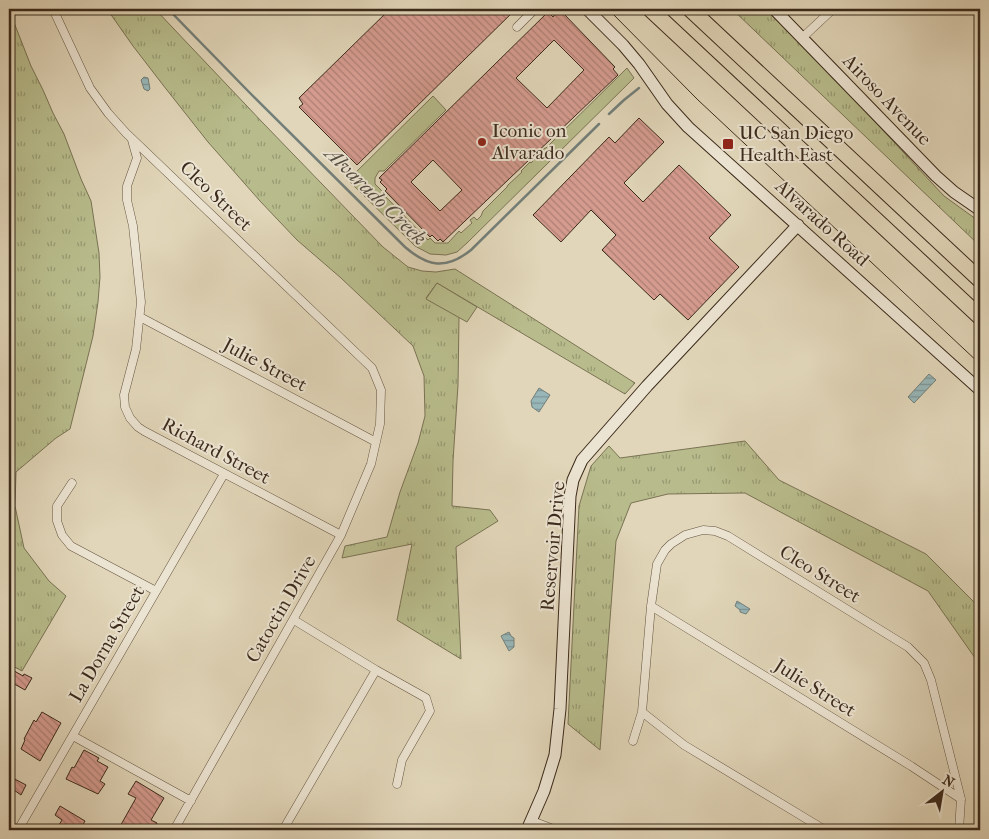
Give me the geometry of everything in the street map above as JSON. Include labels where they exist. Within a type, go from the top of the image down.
[{"type":"highway","points":[[650,9],[980,317]]},
{"type":"highway","points":[[690,9],[980,280]]},
{"type":"street","name":"Cleo Street","points":[[53,9],[90,88],[108,113],[372,368],[381,390]]},
{"type":"street","points":[[517,27],[535,9]]},
{"type":"street","name":"Alvarado Road","points":[[588,9],[640,64],[667,104],[679,118],[980,390]]},
{"type":"street","name":"Airoso Avenue","points":[[774,9],[936,176],[954,192],[980,210]]},
{"type":"street","points":[[802,38],[833,9]]},
{"type":"street","name":"Richard Street","points":[[126,132],[133,141],[138,158],[127,186],[127,200],[133,226],[141,302],[136,349],[124,395],[127,412],[134,423],[144,431],[341,536]]},
{"type":"street","name":"Reservoir Drive","points":[[529,826],[544,791],[554,755],[560,709],[570,496],[582,460],[647,386],[798,225]]},
{"type":"street","name":"Julie Street","points":[[140,317],[376,442]]},
{"type":"street","name":"Catoctin Drive","points":[[174,830],[341,536],[371,464],[380,424],[381,390]]},
{"type":"street","name":"La Dorna Street","points":[[18,830],[224,474]]},
{"type":"street","points":[[72,483],[57,506],[58,521],[62,535],[71,546],[156,592]]},
{"type":"street","name":"Cleo Street","points":[[651,606],[657,564],[661,557],[671,544],[685,535],[692,532],[709,530],[728,536],[908,647],[924,663],[931,680],[961,799]]},
{"type":"street","points":[[633,741],[642,712],[651,606]]},
{"type":"street","name":"Julie Street","points":[[651,606],[911,766],[961,799]]},
{"type":"street","points":[[294,620],[426,698],[430,710],[402,760],[398,784]]},
{"type":"street","points":[[283,830],[376,670]]},
{"type":"street","points":[[642,712],[684,745],[823,830]]},
{"type":"street","points":[[73,736],[191,801]]},
{"type":"street","points":[[959,830],[961,799]]},
{"type":"street","points":[[529,826],[556,830]]},
{"type":"green space","points":[[107,9],[155,9],[383,247],[408,267],[436,272],[455,269],[635,383],[625,394],[437,283],[426,298],[459,317],[458,385],[452,506],[490,510],[498,521],[456,547],[461,659],[397,620],[412,544],[342,558],[345,546],[387,537],[425,416],[424,376],[413,346],[341,278],[297,240],[260,201],[208,142],[133,46]]},
{"type":"green space","points":[[732,9],[768,9],[944,196],[980,222],[980,246]]},
{"type":"green space","points":[[9,13],[31,66],[64,134],[91,201],[99,253],[100,277],[93,336],[70,429],[56,438],[16,472],[15,506],[24,548],[49,581],[66,596],[22,671],[9,664]]},
{"type":"green space","points":[[627,68],[634,78],[457,252],[446,255],[430,254],[415,246],[348,180],[433,96],[446,110],[384,171],[379,171],[375,178],[375,184],[428,240],[430,238],[435,243],[448,243],[459,231],[461,233],[472,223],[470,220],[474,217],[477,220],[483,211],[521,171]]},
{"type":"green space","points":[[437,283],[477,307],[467,322],[426,299]]},
{"type":"green space","points":[[745,441],[779,480],[926,554],[980,608],[980,665],[928,591],[745,493],[668,494],[631,503],[616,541],[600,750],[568,724],[579,506],[591,466],[609,446],[620,458]]},
{"type":"water","points":[[144,77],[148,78],[150,89],[148,91],[144,89],[141,80]]},
{"type":"water","points":[[929,374],[936,380],[914,403],[908,397]]},
{"type":"water","points":[[539,388],[550,395],[539,412],[532,407],[531,401]]},
{"type":"water","points":[[737,601],[750,609],[746,614],[740,612],[735,606]]},
{"type":"water","points":[[509,632],[514,638],[514,647],[509,651],[501,636]]},
{"type":"building","points":[[390,9],[516,9],[357,165],[299,107],[303,104],[299,98]]},
{"type":"building","name":"Iconic on Alvarado","points":[[548,12],[553,17],[555,14],[564,14],[615,67],[613,69],[618,75],[443,242],[440,239],[438,241],[432,235],[430,237],[385,191],[387,189],[380,182],[382,180],[379,178]],"holes":[[[554,40],[584,70],[547,108],[516,78]],[[433,160],[462,190],[440,211],[411,182]]]},
{"type":"building","points":[[639,118],[664,142],[624,183],[643,202],[679,165],[731,215],[709,238],[739,267],[688,320],[660,294],[654,300],[602,250],[616,235],[591,210],[561,242],[533,215],[609,137],[615,143]]},
{"type":"building","points":[[9,668],[23,676],[24,674],[32,678],[25,690],[9,681]]},
{"type":"building","points":[[42,712],[61,723],[40,761],[21,749],[34,720],[36,722]]},
{"type":"building","points":[[84,750],[99,758],[97,761],[108,767],[100,781],[105,784],[98,794],[66,779]]},
{"type":"building","points":[[9,776],[26,785],[21,795],[14,790],[9,797]]},
{"type":"building","points":[[136,781],[164,798],[151,820],[157,823],[156,830],[118,830],[136,798],[128,794]]},
{"type":"building","points":[[60,806],[85,821],[80,830],[56,830],[62,820],[55,815]]},
{"type":"waterway","name":"Alvarado Creek","points":[[168,9],[405,247],[413,254],[429,262],[437,264],[453,261],[471,250],[599,124]]},
{"type":"waterway","name":"Alvarado Creek","points":[[609,114],[639,88]]},
{"type":"tram line","points":[[608,9],[698,100],[980,364]]},
{"type":"place","name":"Iconic on Alvarado","points":[[482,142]]},
{"type":"place","name":"UC San Diego Health East","points":[[728,144]]}]
